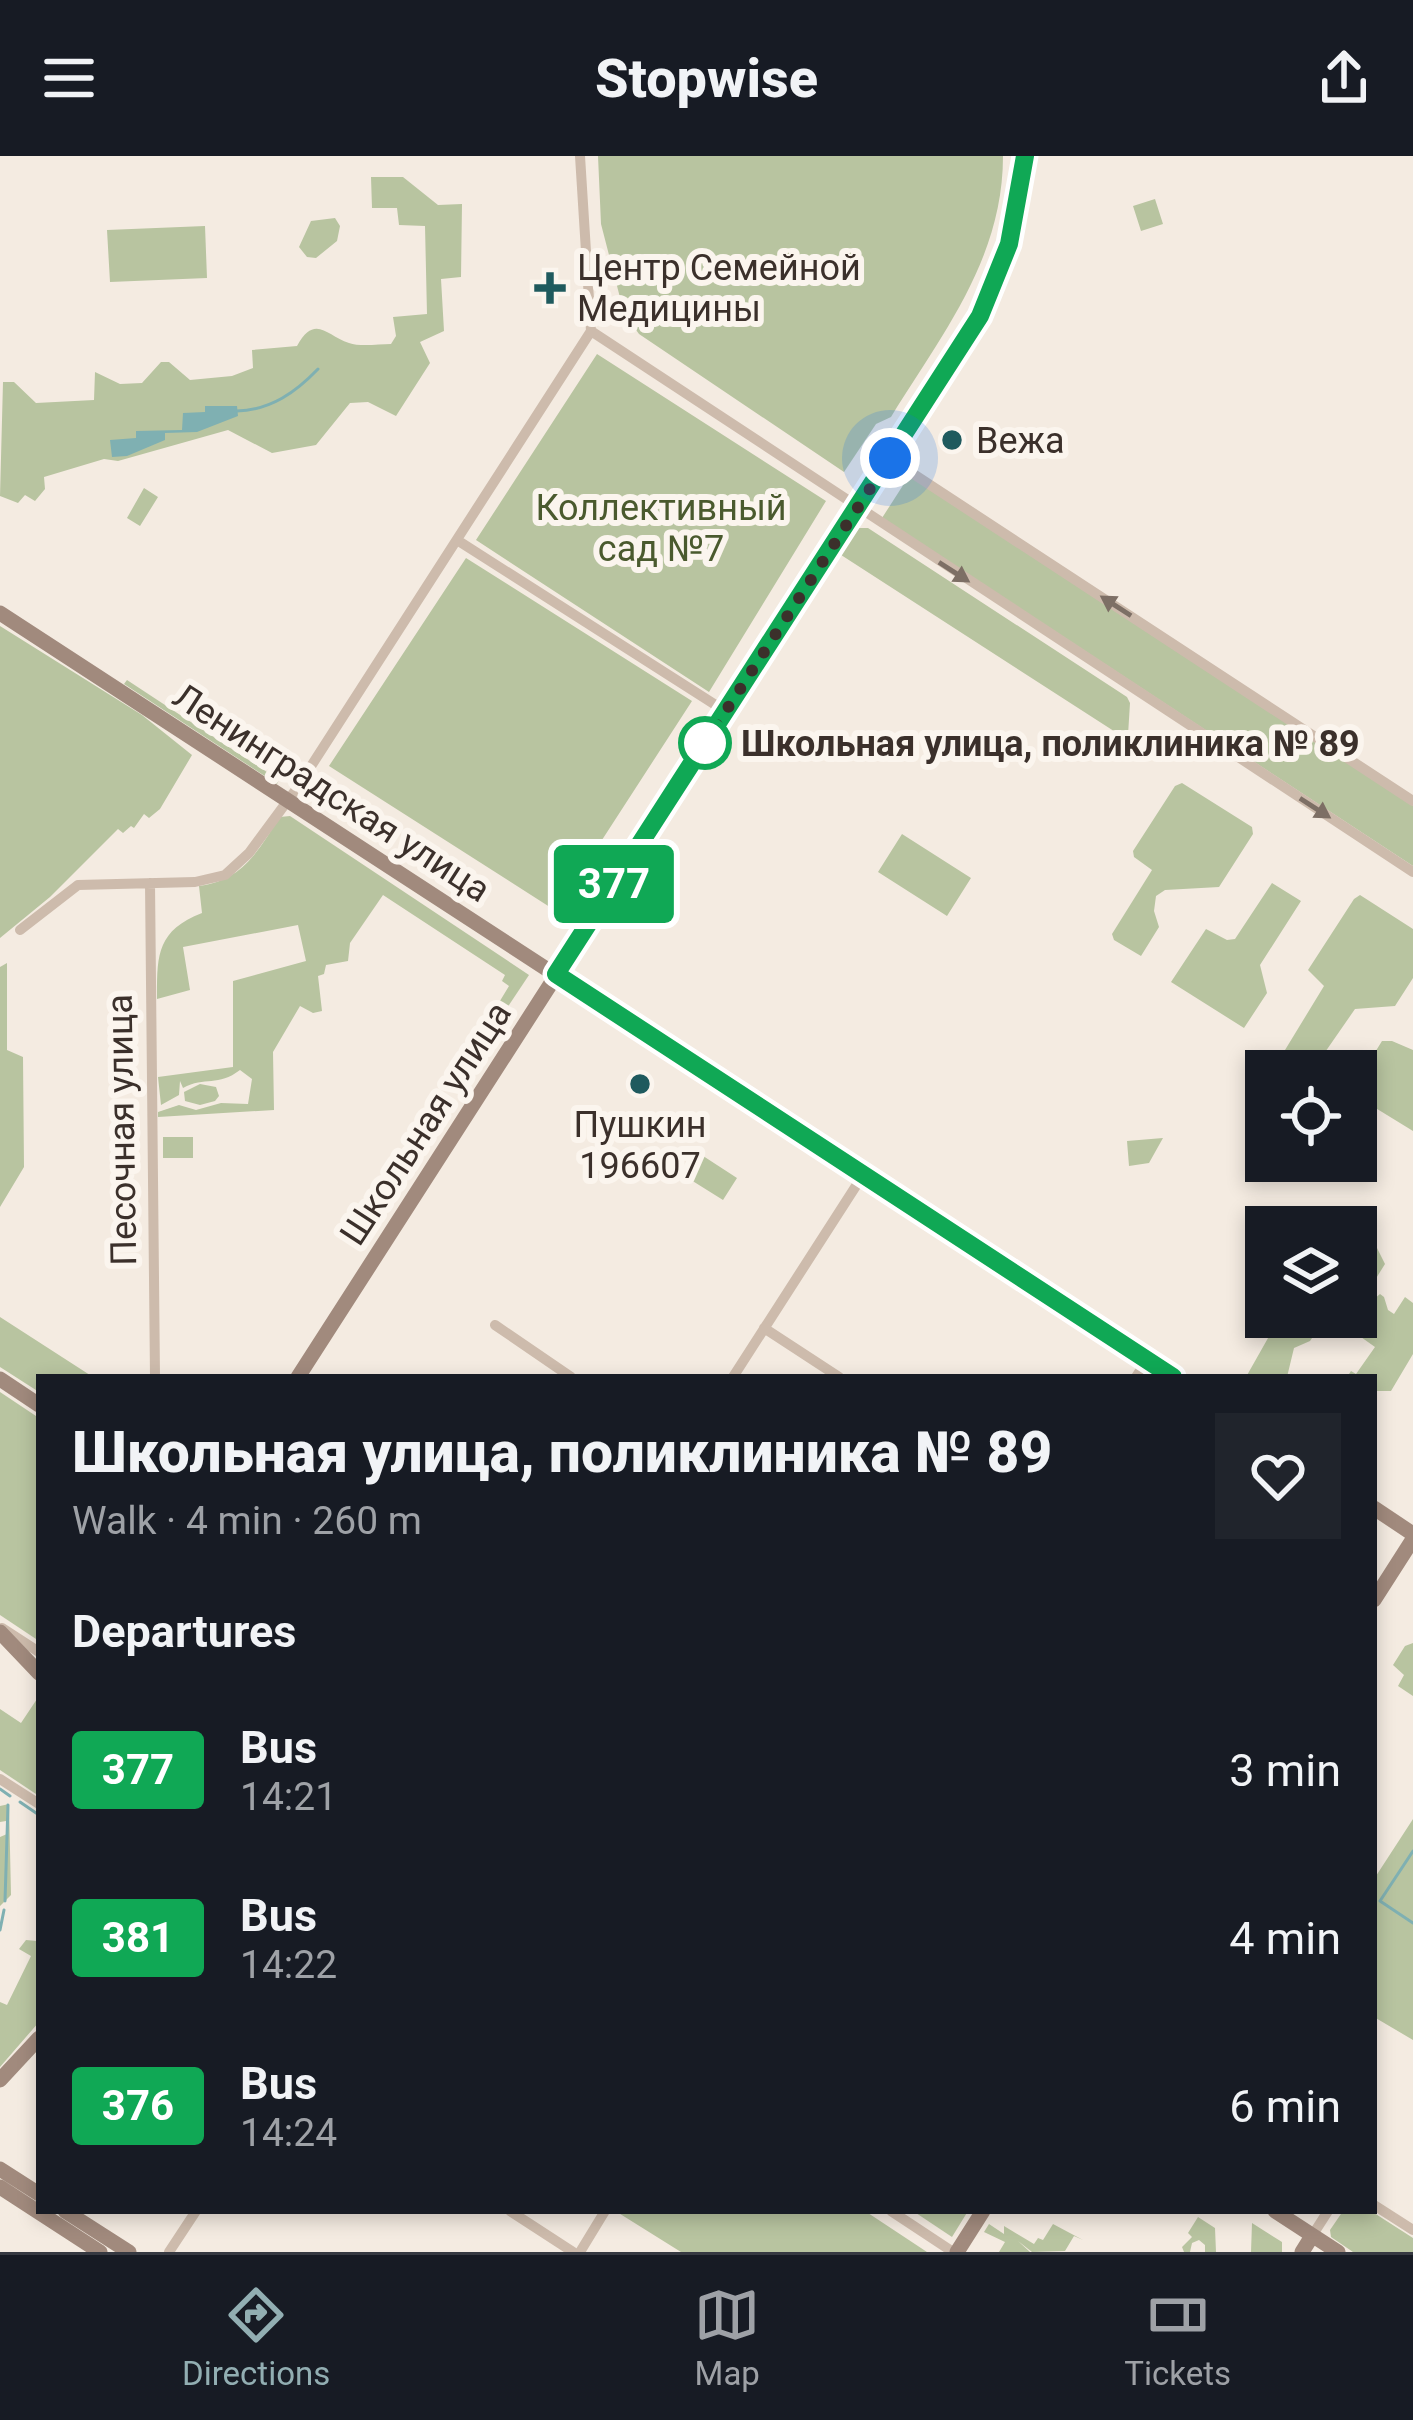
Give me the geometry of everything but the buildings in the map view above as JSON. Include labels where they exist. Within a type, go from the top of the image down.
[{"type":"street","points":[[20,930],[78,885],[210,880],[225,875],[249,854],[591,332],[580,156]]},
{"type":"street","name":"Школьная улица","points":[[300,1374],[973,328],[992,291],[1018,208],[1024,156]]},
{"type":"street","points":[[591,332],[1413,872]]},
{"type":"street","points":[[890,458],[1413,801]]},
{"type":"street","points":[[457,539],[725,712]]},
{"type":"street","name":"Ленинградская улица","points":[[0,613],[1168,1374]]},
{"type":"street","name":"Песочная улица","points":[[150,883],[155,1374]]},
{"type":"street","points":[[735,1374],[863,1175]]},
{"type":"street","points":[[495,1325],[567,1374]]},
{"type":"street","points":[[764,1328],[834,1374]]},
{"type":"street","points":[[1138,1374],[1147,1360]]},
{"type":"street","points":[[0,1379],[36,1403]]},
{"type":"street","points":[[1377,1510],[1413,1536],[1377,1595]]},
{"type":"street","points":[[0,1629],[36,1650]]},
{"type":"street","points":[[0,1629],[36,1670]]},
{"type":"street","points":[[0,1779],[36,1802]]},
{"type":"street","points":[[0,2080],[36,2041]]},
{"type":"street","points":[[0,2169],[36,2192]]},
{"type":"street","points":[[0,2187],[36,2210]]},
{"type":"street","points":[[1377,2207],[1413,2230]]},
{"type":"street","points":[[42,2214],[100,2252]]},
{"type":"street","points":[[70,2214],[129,2252]]},
{"type":"street","points":[[169,2252],[194,2214]]},
{"type":"street","points":[[515,2214],[576,2252],[603,2214]]},
{"type":"street","points":[[896,2214],[955,2252],[981,2214]]},
{"type":"street","points":[[1279,2214],[1338,2252]]},
{"type":"street","points":[[1302,2252],[1326,2214]]},
{"type":"green space","name":"Коллективный сад №7","points":[[598,156],[1003,156],[993,229],[966,294],[891,417],[876,424],[844,472],[639,334],[624,313],[601,224]]},
{"type":"green space","points":[[371,177],[403,177],[438,205],[462,204],[461,277],[441,279],[444,331],[420,342],[430,363],[396,416],[368,402],[350,403],[316,445],[272,453],[228,430],[44,477],[45,489],[35,501],[25,495],[18,503],[0,496],[3,382],[14,382],[36,403],[94,400],[95,372],[120,384],[142,383],[161,362],[169,362],[190,380],[232,376],[253,368],[252,350],[297,346],[316,329],[353,344],[391,344],[396,336],[393,317],[427,314],[425,226],[399,225],[397,208],[372,208]]},
{"type":"green space","points":[[1155,199],[1163,224],[1141,231],[1133,206]]},
{"type":"green space","points":[[335,218],[340,226],[337,241],[316,258],[307,257],[299,247],[311,221]]},
{"type":"green space","points":[[205,226],[207,278],[110,282],[107,230]]},
{"type":"green space","name":"Коллективный сад №7","points":[[597,354],[826,501],[709,692],[476,540]]},
{"type":"green space","points":[[909,476],[1413,806],[1413,866],[882,518]]},
{"type":"green space","points":[[144,488],[158,497],[140,526],[127,518]]},
{"type":"green space","points":[[857,528],[868,528],[1127,697],[1128,735],[1120,735],[838,553]]},
{"type":"green space","points":[[466,558],[692,701],[556,911],[329,766]]},
{"type":"green space","points":[[0,626],[142,715],[192,755],[160,809],[149,818],[144,814],[134,828],[123,833],[118,829],[50,897],[0,938]]},
{"type":"green space","points":[[127,680],[279,780],[277,784],[124,684]]},
{"type":"green space","points":[[1182,783],[1252,827],[1253,834],[1219,887],[1165,890],[1156,896],[1159,927],[1141,956],[1112,934],[1152,870],[1133,851],[1175,786]]},
{"type":"green space","points":[[290,816],[529,975],[471,1062],[463,1056],[464,1047],[480,1022],[486,1024],[509,986],[502,981],[505,975],[383,895],[350,943],[348,961],[326,965],[324,974],[318,976],[322,1011],[313,1013],[300,1006],[273,1052],[274,1110],[158,1117],[158,1112],[179,1105],[196,1110],[221,1103],[248,1104],[252,1079],[240,1070],[183,1088],[180,1081],[179,1095],[161,1105],[158,1077],[233,1067],[233,981],[306,961],[298,925],[183,947],[190,990],[157,999],[159,958],[176,928],[202,913],[199,886],[238,871],[280,817]]},
{"type":"green space","points":[[902,834],[971,878],[947,916],[878,872]]},
{"type":"green space","points":[[1272,883],[1301,901],[1260,965],[1267,993],[1244,1028],[1171,982],[1206,929],[1235,939]]},
{"type":"green space","points":[[1360,895],[1413,929],[1413,978],[1395,1006],[1355,1009],[1327,1050],[1285,1050],[1324,986],[1308,970]]},
{"type":"green space","points":[[7,963],[7,1050],[23,1057],[24,1167],[0,1207],[0,967]]},
{"type":"green space","points":[[1382,1041],[1392,1041],[1413,1050],[1413,1131],[1377,1109],[1376,1050]]},
{"type":"green space","points":[[200,1084],[216,1087],[219,1096],[215,1101],[200,1105],[185,1101],[184,1092]]},
{"type":"green space","points":[[163,1137],[193,1137],[193,1158],[163,1158]]},
{"type":"green space","points":[[1163,1138],[1149,1163],[1129,1166],[1127,1141]]},
{"type":"green space","points":[[697,1152],[737,1178],[723,1200],[683,1175]]},
{"type":"green space","points":[[1377,1248],[1385,1264],[1377,1277]]},
{"type":"green space","points":[[1377,1297],[1384,1297],[1394,1314],[1405,1297],[1413,1303],[1413,1354],[1391,1391],[1377,1391],[1377,1374],[1356,1374],[1375,1347],[1362,1338],[1377,1338]]},
{"type":"green space","points":[[0,1317],[88,1374],[36,1374],[36,1390],[0,1367]]},
{"type":"green space","points":[[1268,1338],[1312,1338],[1294,1348],[1288,1374],[1248,1374]]},
{"type":"green space","points":[[0,1392],[36,1416],[36,1639],[0,1615]]},
{"type":"green space","points":[[1413,1643],[1413,1696],[1398,1686],[1404,1675],[1393,1665],[1405,1646]]},
{"type":"green space","points":[[36,1700],[36,1794],[0,1770],[0,1709],[21,1723]]},
{"type":"green space","points":[[9,1804],[11,1895],[0,1906],[0,1837],[7,1834],[6,1821],[0,1822],[0,1806]]},
{"type":"green space","points":[[1413,1819],[1413,2040],[1377,2019],[1377,1874]]},
{"type":"green space","points":[[26,1940],[36,1941],[36,2025],[0,2067],[0,2002],[7,2005],[31,1956],[19,1949]]},
{"type":"green space","points":[[620,2214],[870,2214],[927,2252],[681,2252]]},
{"type":"green space","points":[[918,2214],[966,2214],[952,2237]]},
{"type":"green space","points":[[1341,2214],[1376,2214],[1413,2238],[1413,2252],[1353,2252],[1331,2237],[1330,2230]]},
{"type":"green space","points":[[1198,2217],[1215,2228],[1216,2252],[1205,2252],[1199,2240],[1192,2243],[1190,2252],[1184,2252],[1182,2247],[1192,2237],[1188,2233]]},
{"type":"green space","points":[[1252,2223],[1282,2242],[1282,2252],[1251,2252]]},
{"type":"green space","points":[[989,2224],[1004,2234],[1004,2226],[1034,2244],[1038,2238],[1043,2240],[1053,2224],[1083,2240],[1074,2236],[1065,2251],[1032,2252],[1018,2241],[1030,2252],[999,2252],[1005,2242],[984,2232]]},
{"type":"water","points":[[205,406],[237,406],[238,416],[197,432],[165,433],[165,440],[127,456],[112,457],[110,440],[136,438],[136,431],[182,430],[183,413],[205,412]]},
{"type":"waterway","points":[[237,411],[282,398],[318,369]]},
{"type":"waterway","points":[[0,1789],[10,1796]]},
{"type":"waterway","points":[[20,1802],[36,1813]]},
{"type":"waterway","points":[[5,1901],[8,1805]]},
{"type":"waterway","points":[[1413,1851],[1380,1901],[1413,1923]]},
{"type":"waterway","points":[[0,1930],[4,1910]]},
{"type":"bus line","name":"377","points":[[1025,156],[1009,244],[980,316],[556,974],[1168,1374]]},
{"type":"place","name":"Центр Семейной Медицины","points":[[550,288]]},
{"type":"place","name":"Вежа","points":[[952,440]]},
{"type":"place","name":"Школьная улица, поликлиника № 89","points":[[705,743]]},
{"type":"place","name":"Пушкин 196607","points":[[640,1084]]},
{"type":"route","points":[[705,743],[890,458]]}]
